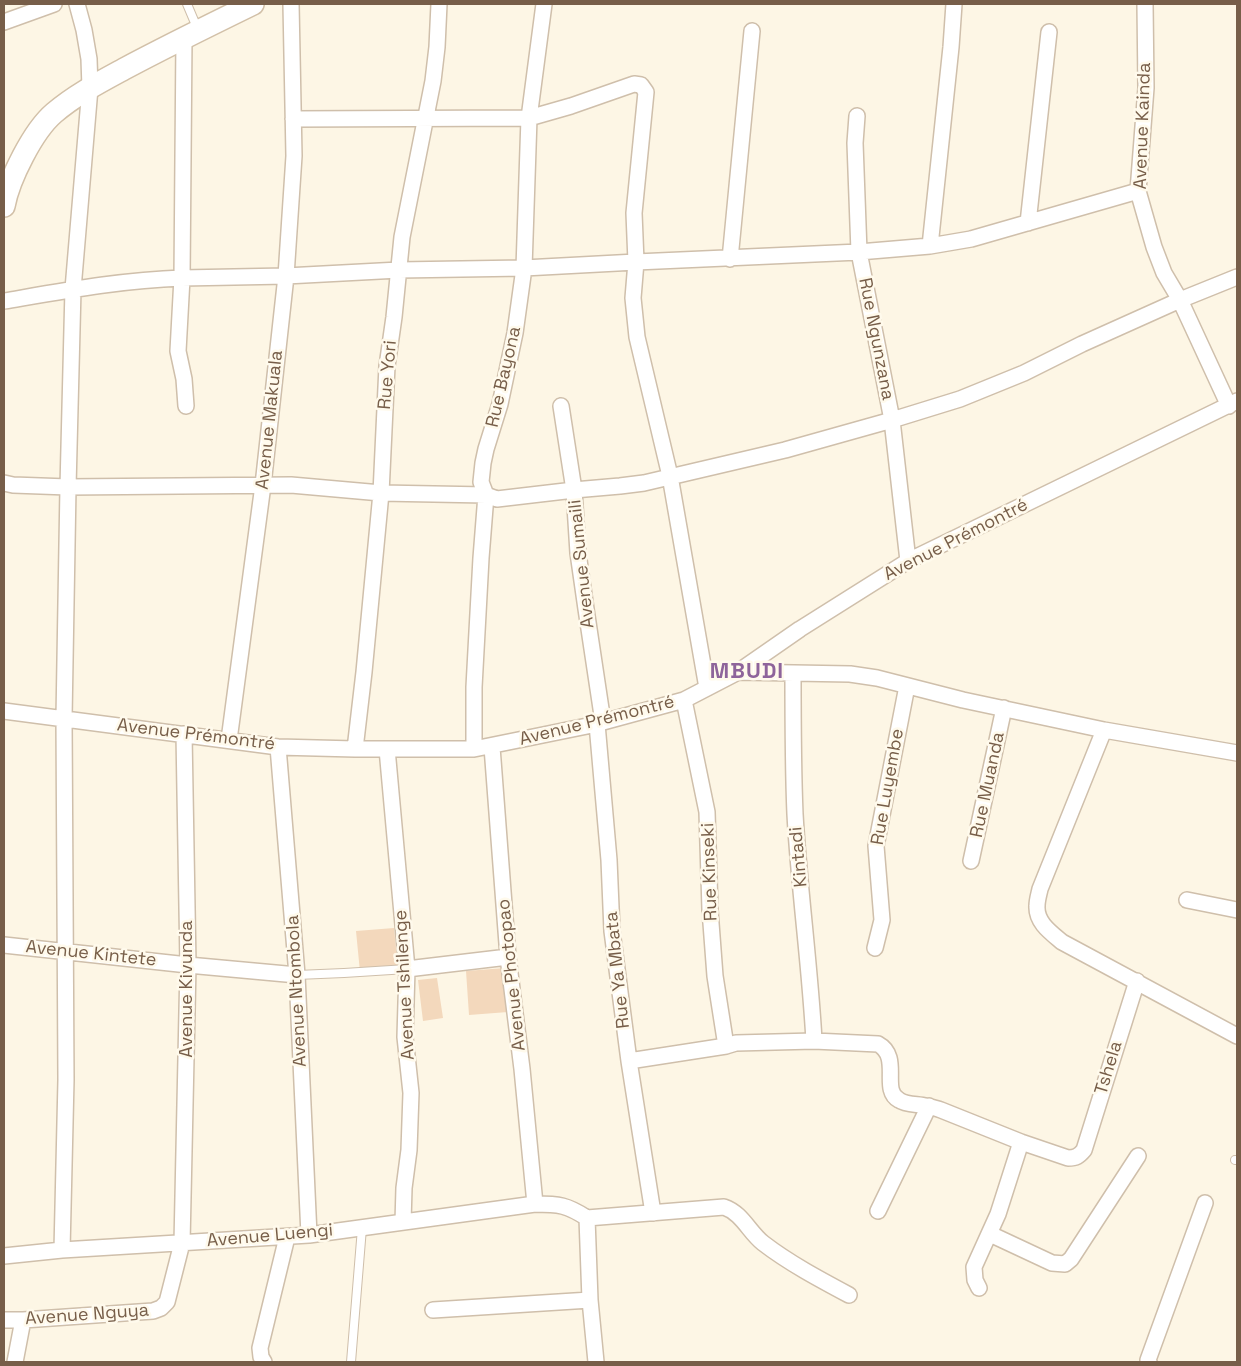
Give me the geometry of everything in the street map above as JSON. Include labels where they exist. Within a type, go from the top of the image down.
[{"type":"street","points":[[4,22],[54,4]]},
{"type":"street","points":[[62,1250],[66,1080],[64,718],[68,487],[73,289],[90,88],[90,58],[77,4]]},
{"type":"street","points":[[4,206],[12,178],[23,156],[36,134],[52,114],[90,88],[191,34],[253,4]]},
{"type":"street","name":"Avenue Makuala","points":[[229,740],[263,486],[286,276],[294,156],[292,4]]},
{"type":"street","name":"Rue Yori","points":[[355,749],[381,494],[387,366],[402,237],[433,81],[440,15],[439,4]]},
{"type":"street","name":"Rue Bayona","points":[[474,750],[474,687],[486,494],[483,490],[482,482],[483,463],[500,404],[512,350],[524,268],[529,118],[544,4]]},
{"type":"street","points":[[930,246],[954,4]]},
{"type":"street","name":"Avenue Kainda","points":[[1145,4],[1146,88],[1138,191],[1154,248],[1164,272],[1233,404]]},
{"type":"street","points":[[730,259],[752,31]]},
{"type":"street","points":[[1028,223],[1049,32]]},
{"type":"street","points":[[186,406],[184,379],[178,351],[191,34]]},
{"type":"street","points":[[293,119],[529,118],[571,106],[634,84],[643,87],[646,92],[634,213],[636,262],[633,298],[637,337],[670,476],[707,688]]},
{"type":"street","name":"Rue Ngunzana","points":[[857,116],[854,143],[859,252],[892,420],[908,561]]},
{"type":"street","points":[[4,301],[73,289],[158,279],[286,276],[399,270],[524,268],[730,259],[930,246],[971,239],[1138,191]]},
{"type":"street","points":[[4,483],[68,487],[291,485],[381,494],[486,494],[497,499],[505,499],[644,483],[785,450],[960,399],[1024,373],[1082,344],[1180,300],[1237,277]]},
{"type":"street","name":"Avenue Prémontré","points":[[4,710],[278,747],[355,749],[474,750],[600,723],[684,700],[738,672],[800,629],[908,561],[1233,404]]},
{"type":"street","name":"Avenue Sumaili","points":[[561,406],[574,490],[578,553],[600,723]]},
{"type":"street","points":[[738,672],[850,674],[877,678],[1104,730],[1237,753]]},
{"type":"street","name":"Kintadi","points":[[792,673],[795,813],[814,1041]]},
{"type":"street","name":"Rue Luyembe","points":[[876,948],[882,920],[876,846],[907,686]]},
{"type":"street","name":"Rue Kinseki","points":[[684,700],[707,812],[710,910],[715,976],[726,1046]]},
{"type":"street","name":"Rue Muanda","points":[[971,861],[1004,708]]},
{"type":"street","name":"Rue Ya Mbata","points":[[600,723],[612,931],[629,1061],[653,1213]]},
{"type":"street","points":[[1104,730],[1040,889],[1036,907],[1040,922],[1062,942],[1237,1036]]},
{"type":"street","name":"Avenue Kivunda","points":[[182,1243],[188,965],[184,734]]},
{"type":"street","name":"Avenue Ntombola","points":[[278,747],[297,975],[309,1235]]},
{"type":"street","name":"Avenue Photopao","points":[[492,747],[508,957],[522,1068],[535,1204]]},
{"type":"street","name":"Avenue Tshilenge","points":[[387,749],[407,969],[405,1037],[411,1092],[409,1150],[404,1188],[404,1222]]},
{"type":"street","points":[[1186,900],[1237,910]]},
{"type":"street","name":"Avenue Kintete","points":[[4,945],[297,975]]},
{"type":"street","points":[[407,969],[508,957]]},
{"type":"street","name":"Tshela","points":[[1021,1142],[1068,1158],[1074,1158],[1084,1150],[1137,981]]},
{"type":"street","points":[[629,1061],[736,1043],[814,1041],[878,1044],[885,1048],[889,1056],[892,1094],[900,1102],[929,1106],[1021,1142],[990,1234],[974,1267],[974,1280],[979,1288]]},
{"type":"street","points":[[878,1211],[929,1106]]},
{"type":"street","points":[[990,1234],[1052,1263],[1065,1264],[1071,1259],[1138,1156]]},
{"type":"street","points":[[1149,1362],[1148,1360],[1205,1203]]},
{"type":"street","name":"Avenue Luengi","points":[[4,1256],[62,1250],[309,1235],[535,1204],[557,1204],[574,1210],[587,1218]]},
{"type":"street","points":[[596,1362],[590,1300],[587,1218],[724,1207],[730,1209],[741,1218],[759,1240],[776,1252],[849,1295]]},
{"type":"street","points":[[264,1362],[261,1357],[260,1348],[286,1237]]},
{"type":"street","name":"Avenue Nguya","points":[[4,1320],[153,1311],[161,1308],[167,1302],[182,1243]]},
{"type":"street","points":[[433,1310],[590,1300]]},
{"type":"street","points":[[15,1362],[22,1320]]},
{"type":"lane","points":[[187,4],[191,34]]},
{"type":"lane","points":[[297,975],[407,969]]},
{"type":"lane","points":[[351,1362],[362,1228]]},
{"type":"building","points":[[394,928],[398,968],[360,972],[356,931]]},
{"type":"building","points":[[505,968],[508,1012],[469,1015],[466,971]]},
{"type":"building","points":[[437,978],[443,1018],[423,1021],[418,980]]},
{"type":"district","name":"MBUDI","points":[[747,672]]}]
